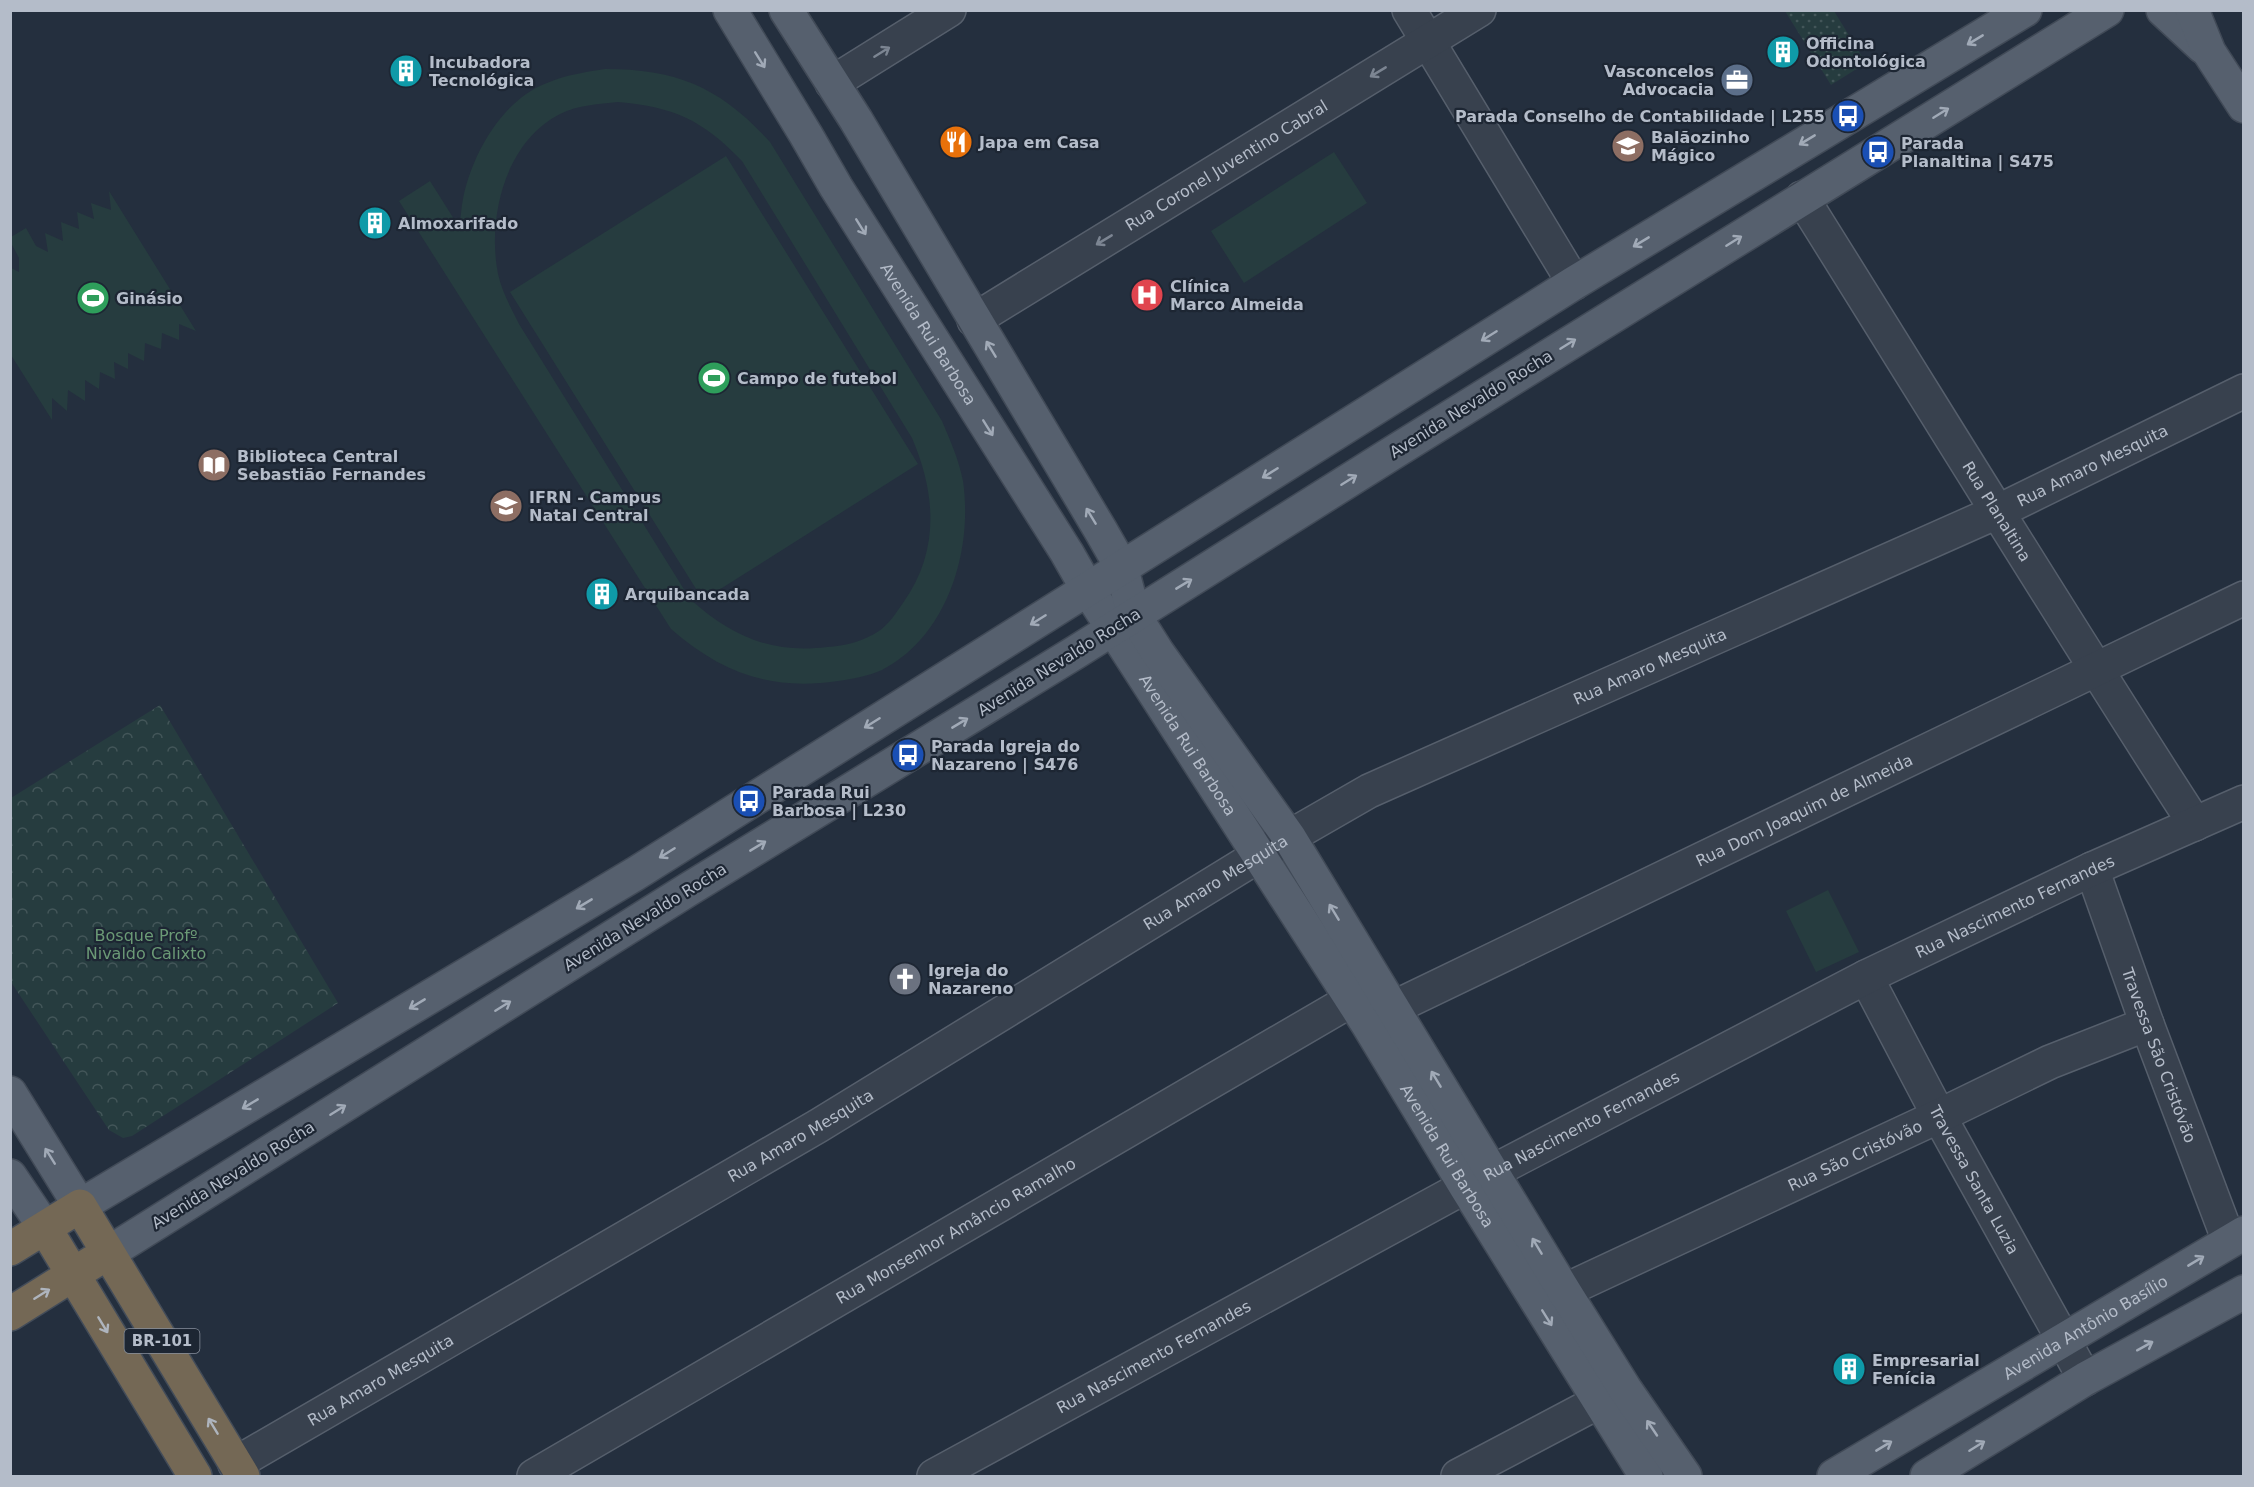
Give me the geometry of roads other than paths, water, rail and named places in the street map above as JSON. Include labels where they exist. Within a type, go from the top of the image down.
[{"type":"highway","points":[[10,1249],[80,1206]]},
{"type":"highway","name":"BR-101","points":[[80,1206],[110,1252],[239,1470]]},
{"type":"highway","name":"BR-101","points":[[45,1228],[195,1476]]},
{"type":"highway","name":"Avenida Nevaldo Rocha","points":[[10,1314],[110,1252]]},
{"type":"main road","name":"Avenida Rui Barbosa","points":[[729,10],[836,187],[1087,588],[1158,653],[1288,837],[1373,1004],[1479,1179],[1598,1402],[1647,1476]]},
{"type":"main road","name":"Avenida Rui Barbosa","points":[[786,10],[856,120],[1121,567],[1123,622],[1260,856],[1373,1004]]},
{"type":"main road","points":[[10,1093],[80,1206],[635,874],[1574,282],[2025,10]]},
{"type":"main road","name":"Avenida Nevaldo Rocha","points":[[110,1252],[689,889],[2107,10]]},
{"type":"main road","points":[[2163,10],[2208,52]]},
{"type":"main road","points":[[2192,10],[2208,52],[2244,106]]},
{"type":"main road","points":[[806,135],[820,137],[830,135],[856,120]]},
{"type":"main road","points":[[836,187],[858,174],[884,167]]},
{"type":"main road","points":[[10,1176],[45,1228]]},
{"type":"main road","name":"Avenida Rui Barbosa","points":[[1479,1179],[1564,1291],[1625,1389],[1685,1476]]},
{"type":"main road","name":"Avenida Antônio Basílio","points":[[1834,1476],[2236,1237]]},
{"type":"main road","points":[[1927,1476],[2085,1379],[2244,1292]]},
{"type":"street","points":[[832,83],[949,10]]},
{"type":"street","points":[[1408,10],[1574,282]]},
{"type":"street","name":"Rua Coronel Juventino Cabral","points":[[974,320],[1479,10]]},
{"type":"street","name":"Rua Planaltina","points":[[1802,198],[1999,511],[2095,669],[2195,824]]},
{"type":"street","name":"Rua Amaro Mesquita","points":[[239,1470],[818,1126],[1288,837],[1358,797],[1999,511],[2244,391]]},
{"type":"street","name":"Rua Dom Joaquim de Almeida","points":[[1373,1004],[2244,598]]},
{"type":"street","name":"Rua Nascimento Fernandes","points":[[934,1476],[1479,1179],[1866,977],[2092,869],[2244,802]]},
{"type":"street","name":"Travessa São Cristóvão","points":[[2092,869],[2147,1024],[2236,1237]]},
{"type":"street","name":"Travessa Santa Luzia","points":[[1866,977],[1939,1116],[2085,1379]]},
{"type":"street","name":"Rua Monsenhor Amâncio Ramalho","points":[[534,1476],[1373,1004]]},
{"type":"street","name":"Rua São Cristóvão","points":[[1564,1291],[2050,1062],[2147,1024]]},
{"type":"street","points":[[1458,1476],[1598,1402]]},
{"type":"place","name":"Officina Odontológica","points":[[1783,52]]},
{"type":"place","name":"Incubadora Tecnológica","points":[[406,71]]},
{"type":"place","name":"Vasconcelos Advocacia","points":[[1737,80]]},
{"type":"place","name":"Parada Conselho de Contabilidade | L255","points":[[1848,116]]},
{"type":"place","name":"Japa em Casa","points":[[956,142]]},
{"type":"place","name":"Balãozinho Mágico","points":[[1628,146]]},
{"type":"place","name":"Parada Planaltina | S475","points":[[1878,152]]},
{"type":"place","name":"Almoxarifado","points":[[375,223]]},
{"type":"place","name":"Clínica Marco Almeida","points":[[1147,295]]},
{"type":"place","name":"Ginásio","points":[[93,298]]},
{"type":"place","name":"Campo de futebol","points":[[714,378]]},
{"type":"place","name":"Biblioteca Central Sebastião Fernandes","points":[[214,465]]},
{"type":"place","name":"IFRN - Campus Natal Central","points":[[506,506]]},
{"type":"place","name":"Arquibancada","points":[[602,594]]},
{"type":"place","name":"Parada Igreja do Nazareno | S476","points":[[908,755]]},
{"type":"place","name":"Parada Rui Barbosa | L230","points":[[749,801]]},
{"type":"place","name":"Igreja do Nazareno","points":[[905,979]]},
{"type":"place","name":"Empresarial Fenícia","points":[[1849,1369]]},
{"type":"park label","name":"Bosque Profº Nivaldo Calixto","points":[[146,944]]}]
